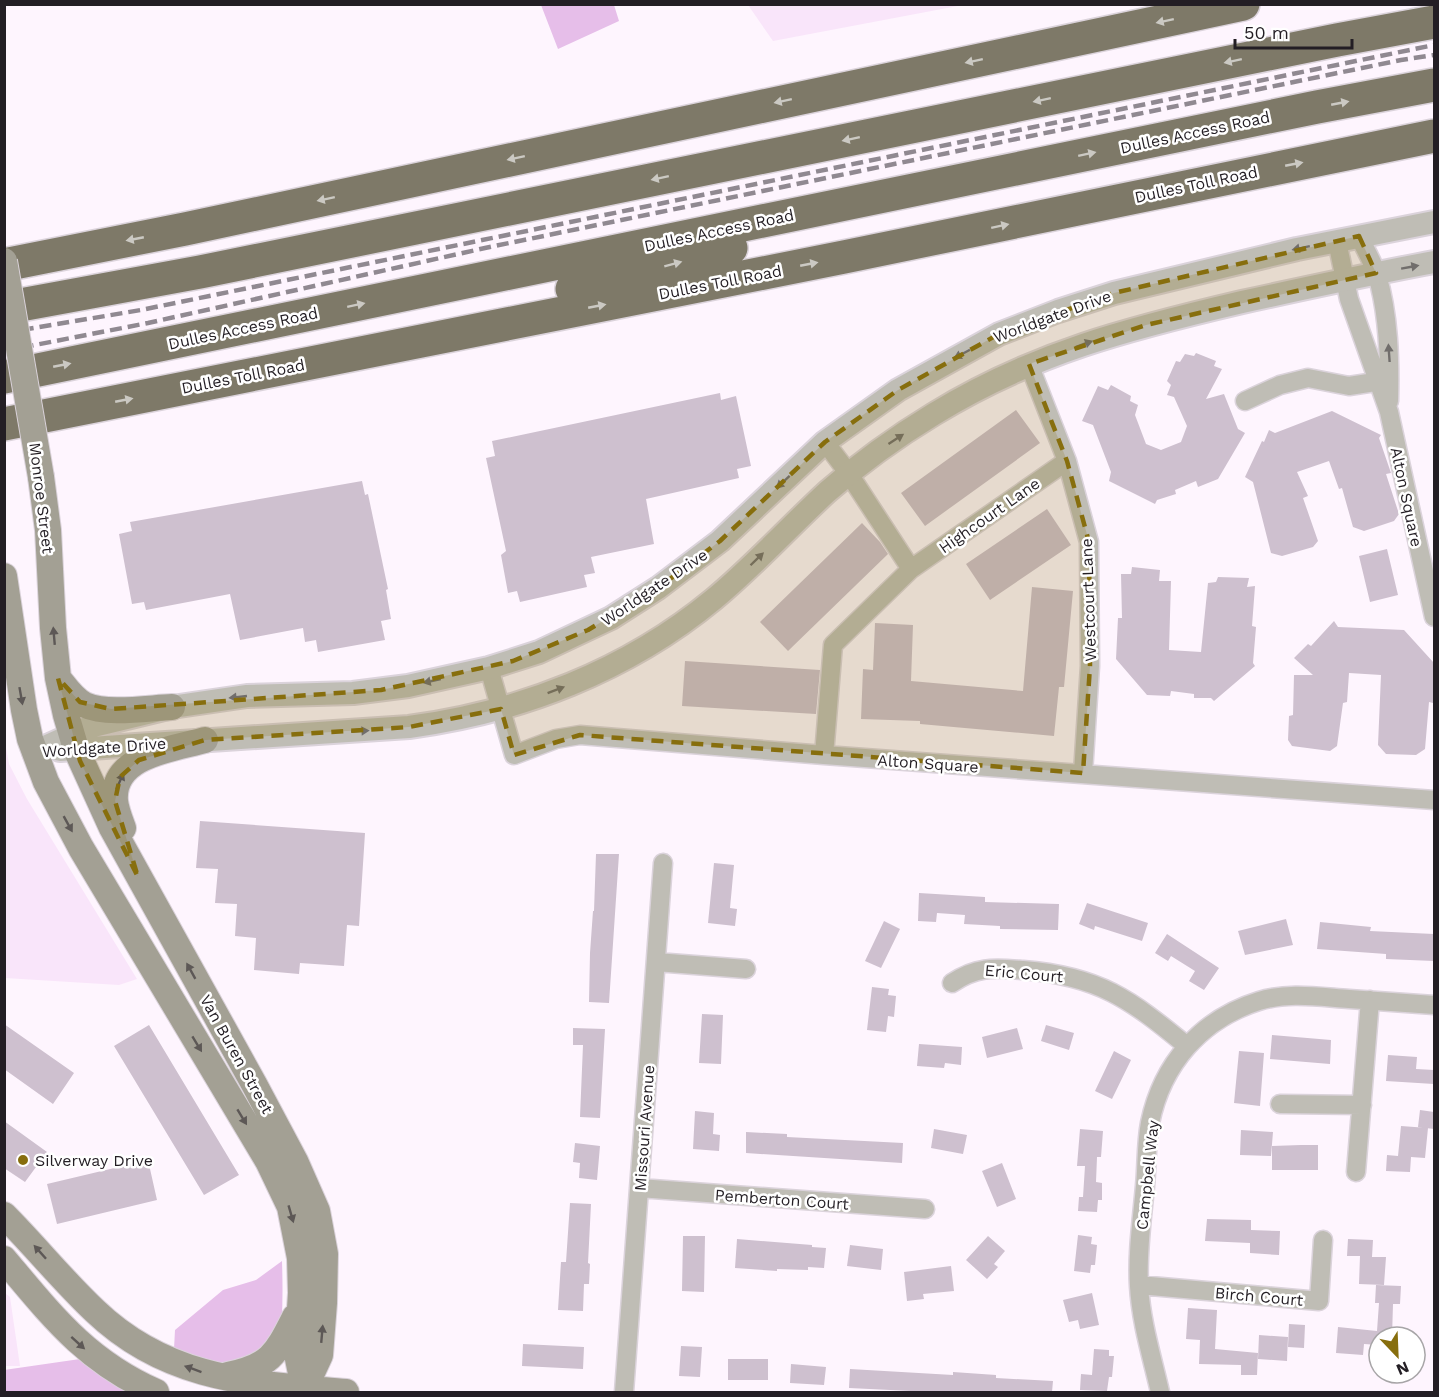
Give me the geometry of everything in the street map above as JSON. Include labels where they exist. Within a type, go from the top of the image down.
[{"type":"highway","points":[[4,263],[185,229],[1243,4]]},
{"type":"highway","points":[[4,308],[200,272],[1434,22]]},
{"type":"highway","name":"Dulles Access Road","points":[[4,377],[1434,85]]},
{"type":"highway","name":"Dulles Toll Road","points":[[4,424],[844,257],[1434,136]]},
{"type":"highway","points":[[375,350],[563,292],[896,206],[989,175]]},
{"type":"main road","name":"Monroe Street","points":[[4,263],[41,477],[48,530],[58,678],[73,742]]},
{"type":"main road","points":[[4,576],[20,689],[34,752]]},
{"type":"main road","points":[[58,678],[74,697],[94,708],[111,710],[172,707]]},
{"type":"main road","points":[[138,877],[115,801],[120,777],[126,769],[139,760],[205,740]]},
{"type":"main road","name":"Van Buren Street","points":[[73,742],[99,803],[259,1093],[305,1180],[317,1211],[325,1254],[320,1355],[303,1390]]},
{"type":"main road","name":"Van Buren Street","points":[[34,752],[49,788],[69,826],[276,1176],[290,1208],[300,1258],[301,1306],[297,1354],[303,1390]]},
{"type":"main road","points":[[4,1215],[89,1305],[118,1331],[160,1356],[220,1377],[303,1390],[346,1392]]},
{"type":"main road","points":[[4,1259],[56,1322],[87,1351],[126,1377],[156,1392]]},
{"type":"main road","points":[[220,1377],[249,1370],[270,1359],[281,1345],[301,1306]]},
{"type":"street","name":"Worldgate Drive","points":[[73,742],[89,727],[172,707],[247,696],[381,690],[489,668],[564,642],[611,618],[651,593],[720,541],[825,442],[898,390],[999,334],[1058,311],[1114,293],[1348,238],[1434,222]]},
{"type":"street","name":"Alton Square","points":[[1348,238],[1376,273],[1389,354],[1384,381]]},
{"type":"street","name":"Alton Square","points":[[1348,238],[1345,279],[1349,299],[1384,381],[1434,617]]},
{"type":"street","name":"Worldgate Drive","points":[[34,752],[73,742],[205,740],[409,727],[460,719],[501,709],[553,692],[603,670],[672,630],[714,598],[849,474],[887,444],[936,412],[992,382],[1029,364],[1088,342],[1146,325],[1345,279],[1434,262]]},
{"type":"street","name":"Westcourt Lane","points":[[1029,364],[1067,461],[1089,542],[1090,666],[1083,773]]},
{"type":"street","points":[[1245,401],[1280,385],[1308,378],[1349,386],[1384,381]]},
{"type":"street","points":[[825,442],[849,474],[911,569]]},
{"type":"street","name":"Highcourt Lane","points":[[824,755],[833,645],[911,569],[1067,461]]},
{"type":"street","name":"Alton Square","points":[[489,668],[514,755],[556,740],[580,735],[1434,800]]},
{"type":"street","name":"Missouri Avenue","points":[[624,1392],[663,864]]},
{"type":"street","points":[[656,962],[746,969]]},
{"type":"street","name":"Eric Court","points":[[952,983],[965,974],[979,969],[994,968],[1047,972],[1077,979],[1107,989],[1127,999],[1187,1046]]},
{"type":"street","name":"Campbell Way","points":[[1160,1392],[1143,1316],[1139,1286],[1139,1258],[1150,1125],[1156,1099],[1166,1077],[1187,1046],[1212,1023],[1233,1011],[1266,999],[1301,995],[1434,1005]]},
{"type":"street","points":[[1356,1172],[1370,1000]]},
{"type":"street","points":[[1280,1104],[1362,1105]]},
{"type":"street","name":"Pemberton Court","points":[[639,1188],[925,1209]]},
{"type":"street","name":"Birch Court","points":[[1139,1286],[1319,1301],[1323,1240]]},
{"type":"highlighted area","points":[[1359,236],[1376,273],[1146,325],[1029,364],[1067,461],[1089,542],[1090,666],[1083,773],[580,735],[514,755],[501,709],[409,727],[205,740],[139,760],[120,777],[115,801],[138,877],[80,761],[58,678],[80,702],[111,709],[381,690],[513,661],[588,630],[658,588],[720,541],[825,442],[898,390],[999,334],[1114,293]]},
{"type":"shaded area","points":[[541,5],[614,5],[619,21],[558,49]]},
{"type":"shaded area","points":[[748,5],[963,5],[773,41]]},
{"type":"shaded area","points":[[4,737],[9,764],[27,799],[137,979],[119,985],[5,978]]},
{"type":"shaded area","points":[[282,1261],[281,1332],[278,1356],[236,1366],[209,1361],[174,1349],[175,1330],[223,1290],[256,1280]]},
{"type":"shaded area","points":[[5,1293],[10,1297],[20,1366],[5,1366]]},
{"type":"shaded area","points":[[80,1359],[131,1392],[5,1392],[4,1370]]},
{"type":"building","points":[[1196,353],[1216,361],[1214,366],[1222,369],[1206,399],[1224,394],[1238,429],[1245,433],[1218,479],[1198,487],[1196,481],[1175,490],[1176,494],[1157,500],[1155,504],[1109,481],[1111,472],[1093,425],[1082,421],[1098,386],[1108,390],[1111,385],[1131,396],[1130,401],[1138,405],[1135,415],[1146,444],[1161,450],[1181,442],[1187,426],[1174,397],[1167,395],[1171,385],[1167,381],[1176,361],[1180,362],[1185,354],[1194,356]]},
{"type":"building","points":[[720,393],[721,400],[736,396],[751,466],[737,469],[739,478],[646,499],[654,544],[591,557],[595,573],[584,575],[587,587],[520,602],[517,591],[508,593],[501,555],[506,551],[486,458],[495,456],[492,441]]},
{"type":"building","points":[[1016,410],[1040,443],[925,526],[901,493]]},
{"type":"building","points":[[1332,411],[1381,435],[1379,438],[1391,473],[1386,474],[1399,514],[1394,521],[1364,531],[1353,527],[1342,488],[1339,489],[1329,461],[1297,472],[1308,496],[1303,498],[1318,541],[1313,547],[1282,556],[1271,553],[1253,482],[1245,477],[1269,430],[1275,433]]},
{"type":"building","points":[[362,481],[365,495],[368,494],[388,589],[386,590],[391,619],[381,621],[385,640],[318,652],[316,640],[305,642],[303,628],[240,640],[230,594],[146,610],[144,602],[132,604],[119,534],[132,531],[130,522]]},
{"type":"building","points":[[1047,509],[1071,545],[990,600],[966,564]]},
{"type":"building","points":[[862,523],[888,554],[788,651],[760,622]]},
{"type":"building","points":[[1387,549],[1398,595],[1370,602],[1359,556]]},
{"type":"building","points":[[1132,567],[1160,570],[1159,581],[1171,581],[1169,650],[1201,652],[1208,583],[1216,582],[1218,577],[1249,578],[1247,587],[1255,586],[1252,626],[1256,627],[1253,663],[1255,666],[1214,701],[1211,698],[1194,698],[1194,694],[1171,691],[1170,696],[1147,695],[1116,659],[1118,618],[1122,618],[1121,574],[1131,574]]},
{"type":"building","points":[[1032,587],[1073,591],[1064,687],[1059,687],[1054,736],[920,724],[920,721],[861,719],[863,669],[873,670],[875,623],[913,625],[911,681],[1023,691]]},
{"type":"building","points":[[1334,621],[1338,627],[1404,630],[1434,663],[1434,695],[1433,703],[1429,702],[1425,749],[1416,755],[1386,754],[1378,745],[1381,675],[1349,673],[1347,702],[1343,703],[1337,746],[1330,751],[1292,746],[1288,740],[1289,716],[1293,715],[1294,675],[1313,675],[1294,658],[1308,644],[1311,646]]},
{"type":"building","points":[[685,661],[820,670],[816,714],[682,706]]},
{"type":"building","points":[[200,821],[365,833],[359,926],[347,925],[344,966],[300,963],[299,974],[254,970],[256,938],[235,936],[237,904],[215,903],[218,869],[196,868]]},
{"type":"building","points":[[596,854],[619,854],[609,1003],[589,1002]]},
{"type":"building","points":[[714,863],[734,865],[730,908],[737,909],[735,926],[708,923]]},
{"type":"building","points":[[919,893],[985,897],[985,902],[1059,904],[1058,930],[1000,929],[1000,926],[964,924],[965,915],[937,913],[936,922],[918,921]]},
{"type":"building","points":[[1087,903],[1148,923],[1142,941],[1095,926],[1094,930],[1079,924]]},
{"type":"building","points":[[1286,919],[1293,945],[1245,955],[1238,931]]},
{"type":"building","points":[[884,921],[900,929],[881,968],[865,961]]},
{"type":"building","points":[[1320,922],[1371,927],[1370,931],[1434,934],[1434,961],[1386,959],[1386,954],[1317,949]]},
{"type":"building","points":[[1167,934],[1219,968],[1204,990],[1189,981],[1195,971],[1171,956],[1168,961],[1155,953]]},
{"type":"building","points":[[872,987],[889,989],[888,995],[896,996],[894,1017],[888,1016],[886,1032],[867,1030]]},
{"type":"building","points":[[702,1014],[723,1015],[721,1064],[699,1063]]},
{"type":"building","points":[[4,1024],[74,1073],[53,1104],[4,1069]]},
{"type":"building","points":[[149,1025],[239,1175],[204,1195],[114,1046]]},
{"type":"building","points":[[1046,1025],[1074,1033],[1069,1050],[1041,1041]]},
{"type":"building","points":[[573,1028],[605,1029],[600,1118],[580,1117],[583,1045],[573,1045]]},
{"type":"building","points":[[1017,1028],[1023,1049],[987,1058],[982,1037]]},
{"type":"building","points":[[1272,1035],[1331,1040],[1330,1064],[1270,1059]]},
{"type":"building","points":[[919,1044],[962,1047],[961,1065],[945,1063],[944,1068],[917,1066]]},
{"type":"building","points":[[1114,1051],[1131,1060],[1112,1099],[1095,1091]]},
{"type":"building","points":[[1239,1051],[1264,1053],[1260,1106],[1234,1103]]},
{"type":"building","points":[[1388,1055],[1417,1057],[1416,1069],[1434,1070],[1434,1084],[1386,1081]]},
{"type":"building","points":[[1420,1110],[1434,1112],[1434,1129],[1418,1127]]},
{"type":"building","points":[[695,1111],[714,1113],[713,1134],[720,1135],[719,1151],[693,1149]]},
{"type":"building","name":"Silverway Drive","points":[[4,1121],[47,1152],[25,1182],[4,1168]]},
{"type":"building","points":[[1401,1126],[1428,1128],[1425,1158],[1411,1157],[1410,1172],[1386,1171],[1387,1155],[1398,1156]]},
{"type":"building","points":[[934,1129],[967,1135],[963,1154],[931,1148]]},
{"type":"building","points":[[1080,1129],[1103,1131],[1101,1157],[1097,1157],[1096,1182],[1102,1183],[1102,1200],[1098,1200],[1097,1212],[1078,1211],[1079,1197],[1083,1197],[1085,1166],[1077,1166]]},
{"type":"building","points":[[1241,1130],[1273,1132],[1271,1156],[1240,1155]]},
{"type":"building","points":[[746,1132],[787,1134],[787,1137],[903,1143],[902,1163],[746,1153]]},
{"type":"building","points":[[575,1143],[600,1146],[597,1180],[579,1178],[580,1163],[573,1162]]},
{"type":"building","points":[[1318,1145],[1318,1170],[1272,1170],[1272,1146]]},
{"type":"building","points":[[148,1160],[157,1200],[57,1224],[47,1184]]},
{"type":"building","points":[[1002,1163],[1016,1199],[997,1207],[982,1171]]},
{"type":"building","points":[[570,1203],[591,1204],[589,1284],[584,1284],[583,1311],[558,1310],[561,1262],[566,1262]]},
{"type":"building","points":[[1207,1219],[1251,1220],[1251,1230],[1280,1231],[1279,1255],[1250,1253],[1250,1243],[1205,1241]]},
{"type":"building","points":[[1078,1235],[1092,1237],[1091,1244],[1097,1245],[1095,1265],[1091,1265],[1090,1273],[1074,1271]]},
{"type":"building","points":[[683,1236],[705,1236],[704,1292],[682,1291]]},
{"type":"building","points":[[988,1236],[1005,1251],[994,1264],[998,1267],[987,1279],[966,1260]]},
{"type":"building","points":[[737,1239],[826,1248],[824,1268],[808,1267],[808,1270],[777,1269],[777,1271],[735,1268]]},
{"type":"building","points":[[1348,1239],[1373,1240],[1372,1257],[1386,1257],[1384,1285],[1359,1284],[1360,1256],[1347,1256]]},
{"type":"building","points":[[850,1245],[883,1249],[881,1270],[847,1266]]},
{"type":"building","points":[[951,1266],[954,1291],[923,1294],[924,1299],[907,1301],[904,1272]]},
{"type":"building","points":[[1376,1285],[1401,1286],[1400,1304],[1393,1304],[1392,1325],[1377,1325],[1379,1303],[1375,1303]]},
{"type":"building","points":[[1092,1293],[1099,1325],[1080,1329],[1078,1320],[1069,1322],[1063,1300]]},
{"type":"building","points":[[1188,1308],[1217,1310],[1215,1349],[1258,1353],[1257,1375],[1241,1375],[1241,1365],[1199,1364],[1200,1340],[1186,1339]]},
{"type":"building","points":[[1289,1324],[1305,1325],[1304,1348],[1288,1347]]},
{"type":"building","points":[[1338,1327],[1367,1330],[1367,1344],[1364,1344],[1363,1355],[1336,1353]]},
{"type":"building","points":[[1259,1335],[1288,1337],[1287,1361],[1258,1359]]},
{"type":"building","points":[[523,1344],[584,1347],[583,1369],[522,1366]]},
{"type":"building","points":[[681,1346],[702,1347],[700,1377],[679,1376]]},
{"type":"building","points":[[1094,1349],[1109,1350],[1109,1356],[1114,1356],[1112,1377],[1109,1377],[1107,1391],[1080,1390],[1081,1374],[1092,1375]]},
{"type":"building","points":[[728,1359],[768,1359],[768,1380],[728,1380]]},
{"type":"building","points":[[791,1364],[826,1367],[824,1385],[790,1383]]},
{"type":"building","points":[[850,1369],[953,1375],[953,1372],[996,1375],[996,1378],[1053,1381],[1052,1392],[931,1392],[849,1388]]},
{"type":"railway","points":[[4,333],[141,310],[1434,45]]},
{"type":"railway","points":[[4,351],[148,323],[485,248],[1434,55]]},
{"type":"place","name":"Silverway Drive","points":[[23,1160]]}]
